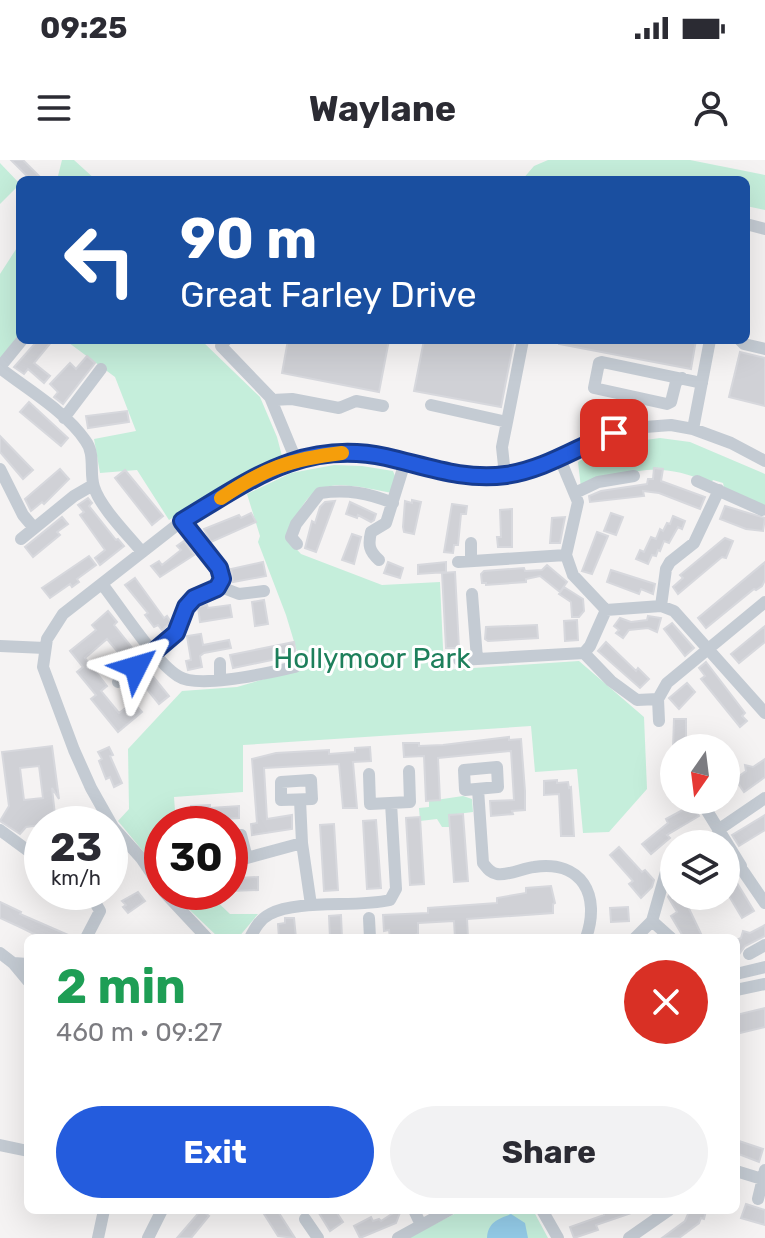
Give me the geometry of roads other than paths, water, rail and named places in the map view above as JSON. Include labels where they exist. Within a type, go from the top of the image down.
[{"type":"street","points":[[18,344],[0,368],[64,418],[87,441],[94,470],[93,485],[142,552]]},
{"type":"street","points":[[222,344],[272,400],[296,460]]},
{"type":"street","points":[[505,475],[502,447],[522,344]]},
{"type":"street","points":[[693,429],[709,344]]},
{"type":"street","points":[[744,344],[765,349]]},
{"type":"street","points":[[585,359],[702,383]]},
{"type":"street","points":[[595,390],[600,362]]},
{"type":"street","points":[[64,418],[101,369]]},
{"type":"street","points":[[582,387],[667,404],[671,402],[676,382],[682,378]]},
{"type":"street","points":[[272,400],[292,399],[339,408],[356,401],[383,406]]},
{"type":"street","points":[[431,405],[507,422]]},
{"type":"street","points":[[144,862],[113,827],[91,788],[43,667],[45,648],[51,631],[63,614],[182,521],[255,476],[296,460],[354,453],[451,474],[479,477],[505,475],[535,469],[614,433],[658,426],[693,429],[731,443],[765,461]]},
{"type":"street","points":[[560,459],[575,493],[578,509],[566,555],[573,575],[606,610]]},
{"type":"street","points":[[379,560],[368,543],[371,532],[386,523],[405,462]]},
{"type":"street","points":[[0,469],[23,515],[34,528]]},
{"type":"street","points":[[575,493],[598,482],[634,476]]},
{"type":"street","points":[[697,481],[762,510]]},
{"type":"street","points":[[21,539],[74,496],[93,485]]},
{"type":"street","points":[[661,606],[666,569],[670,562],[694,543],[719,490]]},
{"type":"street","points":[[297,544],[291,537],[296,524],[320,493],[351,491],[393,503]]},
{"type":"street","points":[[118,682],[176,633],[186,607],[194,598],[218,586],[222,579],[219,568],[182,521]]},
{"type":"street","points":[[471,543],[465,561],[566,555]]},
{"type":"street","points":[[102,584],[154,652],[178,677],[220,680],[295,667]]},
{"type":"street","points":[[218,586],[239,594],[264,591]]},
{"type":"street","points":[[472,594],[477,659]]},
{"type":"street","points":[[659,721],[658,699],[667,683],[765,602]]},
{"type":"street","points":[[606,610],[661,606],[674,611],[765,713]]},
{"type":"street","points":[[459,660],[584,653],[606,610]]},
{"type":"street","points":[[0,646],[45,648]]},
{"type":"street","points":[[584,653],[611,681],[637,700],[658,699]]},
{"type":"street","points":[[220,663],[220,680]]},
{"type":"street","points":[[369,774],[370,804],[410,802],[409,771]]},
{"type":"street","points":[[477,788],[483,863],[488,871],[497,875],[549,865],[574,874],[589,890],[592,900],[587,934]]},
{"type":"street","points":[[709,814],[718,830],[765,798]]},
{"type":"street","points":[[301,800],[302,843],[311,905]]},
{"type":"street","points":[[252,934],[260,920],[272,912],[311,905],[390,900],[396,889],[391,803]]},
{"type":"street","points":[[0,830],[24,848]]},
{"type":"street","points":[[248,858],[302,843]]},
{"type":"street","points":[[740,866],[764,901]]},
{"type":"street","points":[[639,934],[652,921],[660,893]]},
{"type":"street","points":[[88,934],[99,910]]},
{"type":"street","points":[[181,910],[203,934]]},
{"type":"street","points":[[369,918],[370,934]]},
{"type":"street","points":[[652,921],[667,934]]},
{"type":"street","points":[[749,954],[765,945]]},
{"type":"street","points":[[0,953],[24,976]]},
{"type":"street","points":[[13,963],[24,964]]},
{"type":"street","points":[[740,973],[765,967]]},
{"type":"street","points":[[740,989],[765,984]]},
{"type":"street","points":[[0,1145],[24,1150]]},
{"type":"street","points":[[740,1171],[764,1174],[758,1199]]},
{"type":"street","points":[[148,1238],[160,1214]]},
{"type":"street","points":[[416,1214],[421,1225]]},
{"type":"street","points":[[398,1238],[442,1214]]},
{"type":"street","points":[[544,1214],[558,1238]]},
{"type":"street","points":[[629,1238],[663,1214]]},
{"type":"street","points":[[98,1238],[103,1216]]},
{"type":"street","points":[[305,1219],[318,1238]]},
{"type":"water","points":[[511,1214],[525,1223],[528,1238],[487,1238],[492,1225]]},
{"type":"park label","name":"Hollymoor Park","points":[[372,658]]}]
